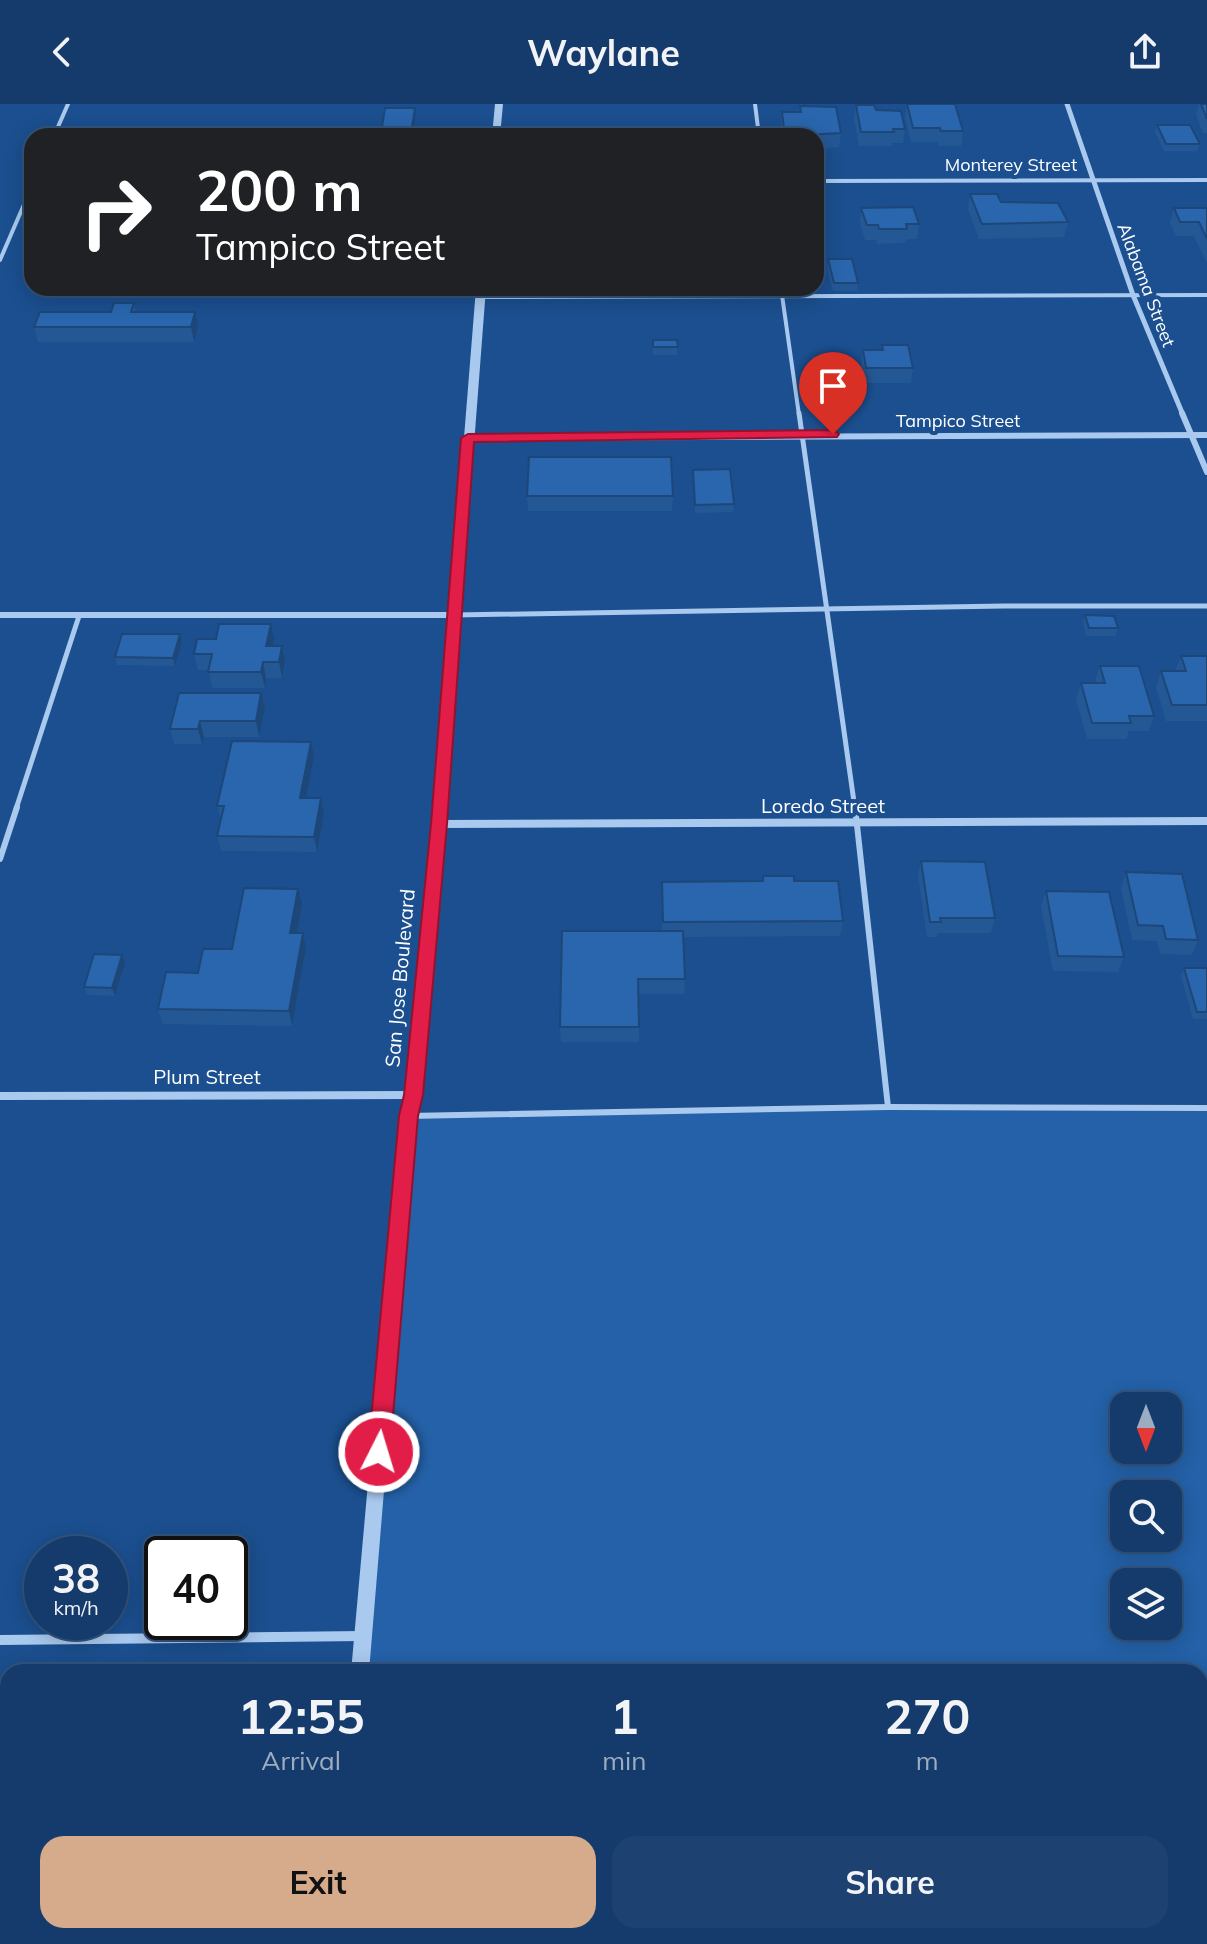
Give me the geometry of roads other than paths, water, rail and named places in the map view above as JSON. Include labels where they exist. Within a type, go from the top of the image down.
[{"type":"street","points":[[497,128],[499,104]]},
{"type":"street","name":"Alabama Street","points":[[1067,104],[1133,295],[1207,472]]},
{"type":"street","name":"Monterey Street","points":[[824,181],[1207,180]]},
{"type":"street","name":"San Jose Boulevard","points":[[361,1664],[408,1116],[414,1095],[439,824],[481,296]]},
{"type":"street","name":"Tampico Street","points":[[468,438],[803,434],[1207,435]]},
{"type":"street","points":[[0,615],[455,615]]},
{"type":"street","name":"Loredo Street","points":[[439,824],[1207,821]]},
{"type":"street","name":"Plum Street","points":[[0,1096],[414,1095]]},
{"type":"street","points":[[0,1640],[363,1636]]},
{"type":"lane","points":[[58,128],[68,104]]},
{"type":"lane","points":[[755,104],[758,128]]},
{"type":"lane","points":[[0,260],[24,204]]},
{"type":"lane","points":[[824,296],[1207,295]]},
{"type":"lane","points":[[783,296],[857,822],[888,1107]]},
{"type":"lane","points":[[455,615],[1004,606],[1207,606]]},
{"type":"lane","points":[[0,859],[79,616]]},
{"type":"lane","points":[[408,1116],[888,1107],[1207,1108]]}]
